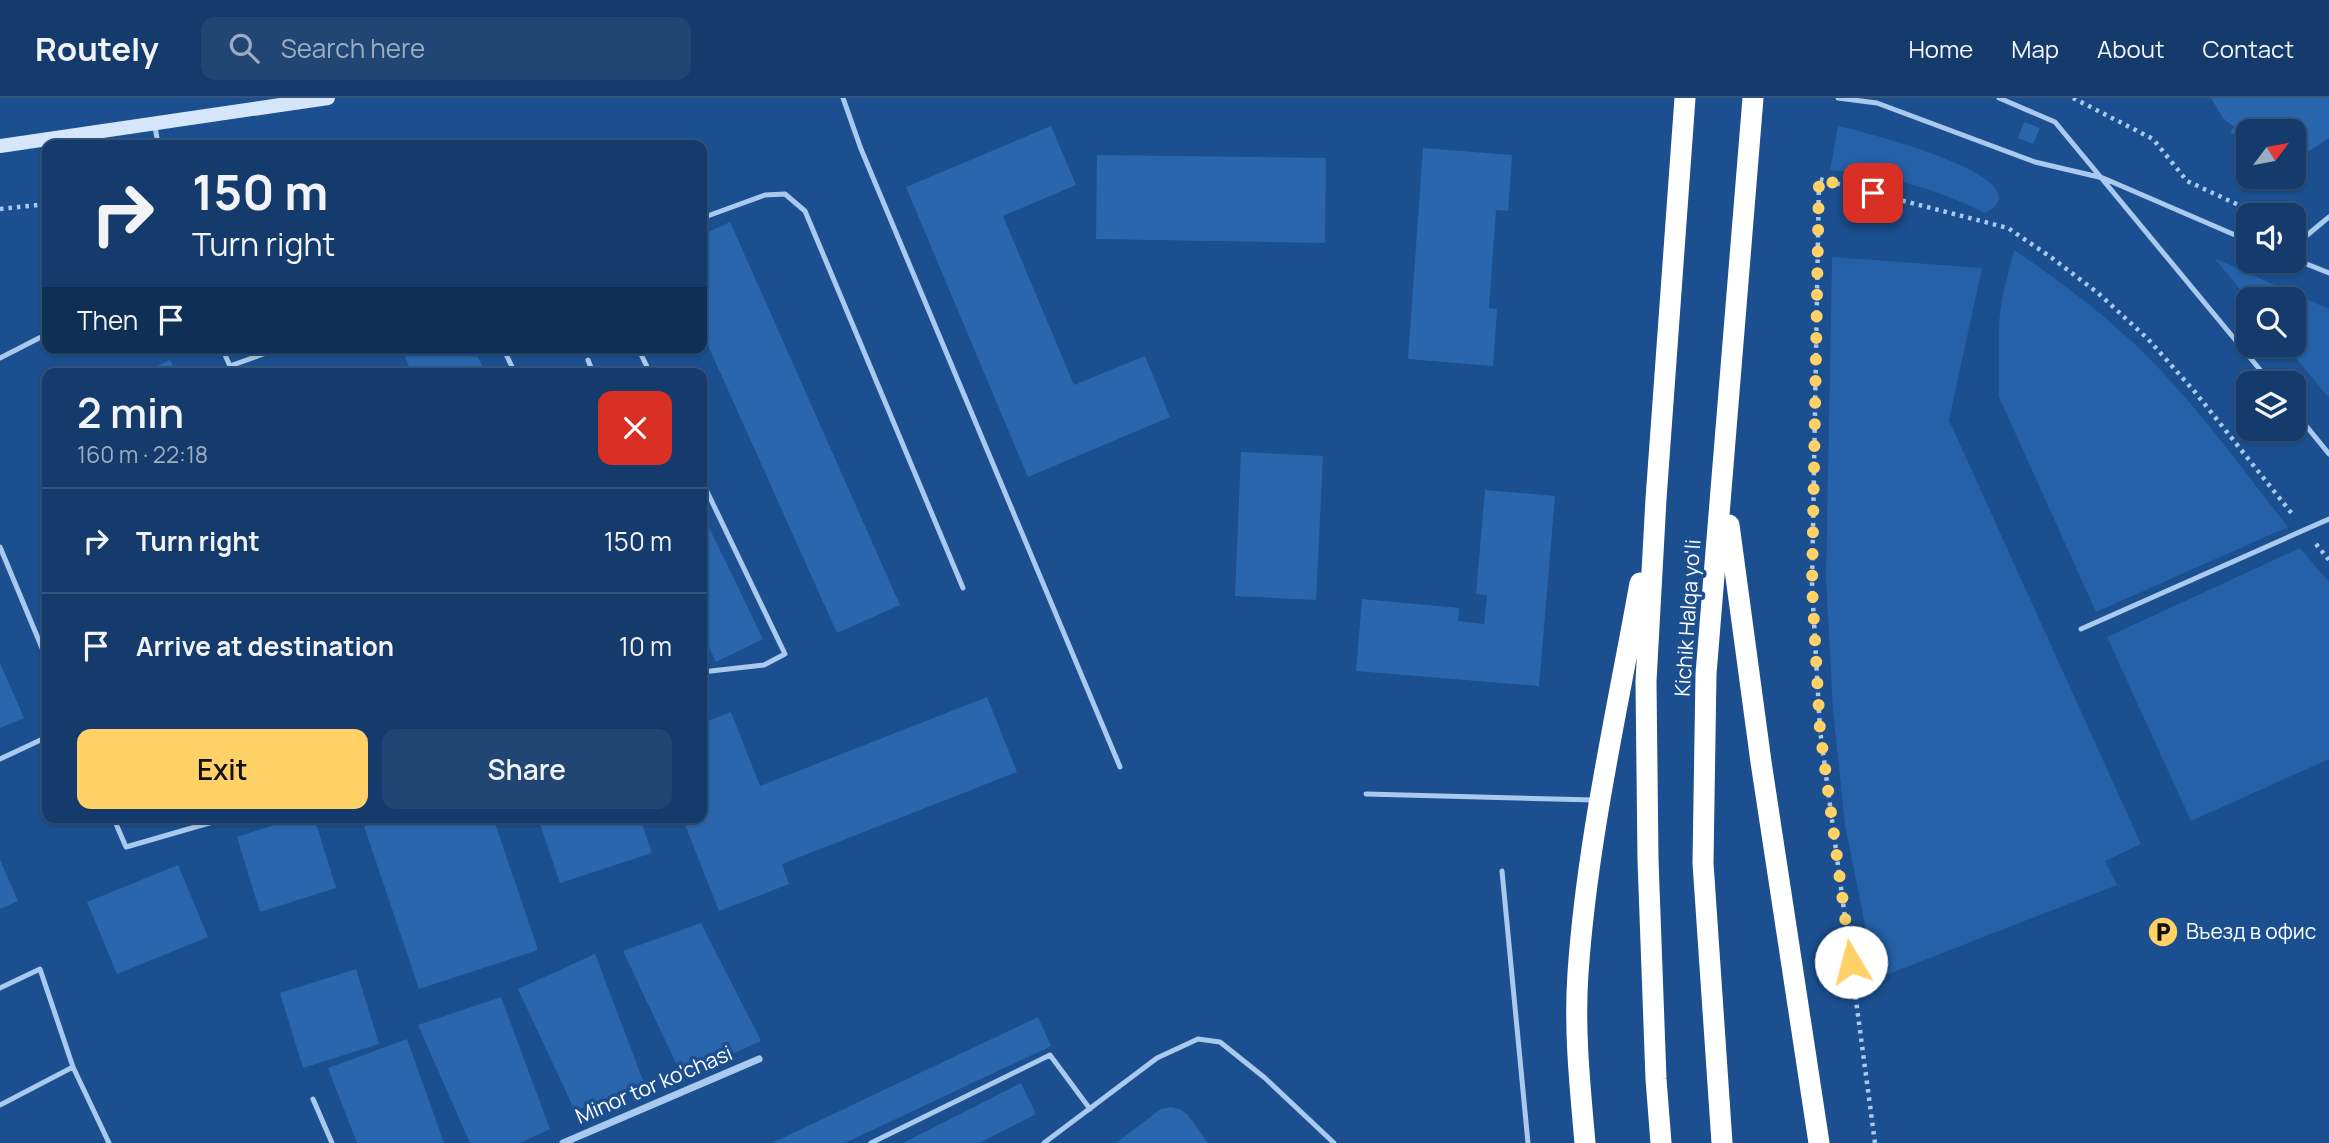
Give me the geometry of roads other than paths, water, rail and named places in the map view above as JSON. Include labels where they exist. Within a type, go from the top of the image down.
[{"type":"highway","name":"Kichik Halqa yo'li","points":[[1661,1143],[1648,860],[1646,681],[1656,499],[1685,98]]},
{"type":"highway","name":"Kichik Halqa yo'li","points":[[1723,1143],[1716,1077],[1703,863],[1706,674],[1753,98]]},
{"type":"highway","points":[[1723,485],[1760,762],[1819,1143]]},
{"type":"highway","points":[[1585,1143],[1576,1046],[1578,974],[1590,866],[1656,499]]},
{"type":"main road","points":[[0,146],[328,98]]},
{"type":"street","name":"Minor tor ko'chasi","points":[[563,1143],[759,1059]]},
{"type":"lane","points":[[843,98],[861,149],[1120,767]]},
{"type":"lane","points":[[1838,98],[1877,103],[2035,162],[2103,178],[2236,235]]},
{"type":"lane","points":[[2000,98],[2055,122],[2261,371]]},
{"type":"lane","points":[[155,123],[157,140]]},
{"type":"lane","points":[[707,216],[765,195],[785,194],[805,211],[963,587]]},
{"type":"lane","points":[[2306,236],[2329,217]]},
{"type":"lane","points":[[2306,264],[2329,273]]},
{"type":"lane","points":[[0,358],[42,337]]},
{"type":"lane","points":[[225,354],[230,366],[263,354]]},
{"type":"lane","points":[[588,360],[591,368]]},
{"type":"lane","points":[[2306,426],[2329,454]]},
{"type":"lane","points":[[707,491],[785,654],[764,666],[707,672]]},
{"type":"lane","points":[[2081,629],[2329,519]]},
{"type":"lane","points":[[0,547],[42,648]]},
{"type":"lane","points":[[0,759],[42,739]]},
{"type":"lane","points":[[1366,794],[1601,800]]},
{"type":"lane","points":[[116,823],[126,847],[209,823]]},
{"type":"lane","points":[[1502,872],[1528,1143]]},
{"type":"lane","points":[[0,988],[40,969],[73,1067],[109,1143]]},
{"type":"lane","points":[[1044,1143],[1157,1058],[1198,1039],[1220,1042],[1265,1077],[1334,1143]]},
{"type":"lane","points":[[871,1143],[1050,1055],[1090,1109]]},
{"type":"lane","points":[[0,1105],[73,1067]]},
{"type":"lane","points":[[313,1099],[332,1143]]},
{"type":"place","name":"Въезд в офис","points":[[2163,932]]}]
